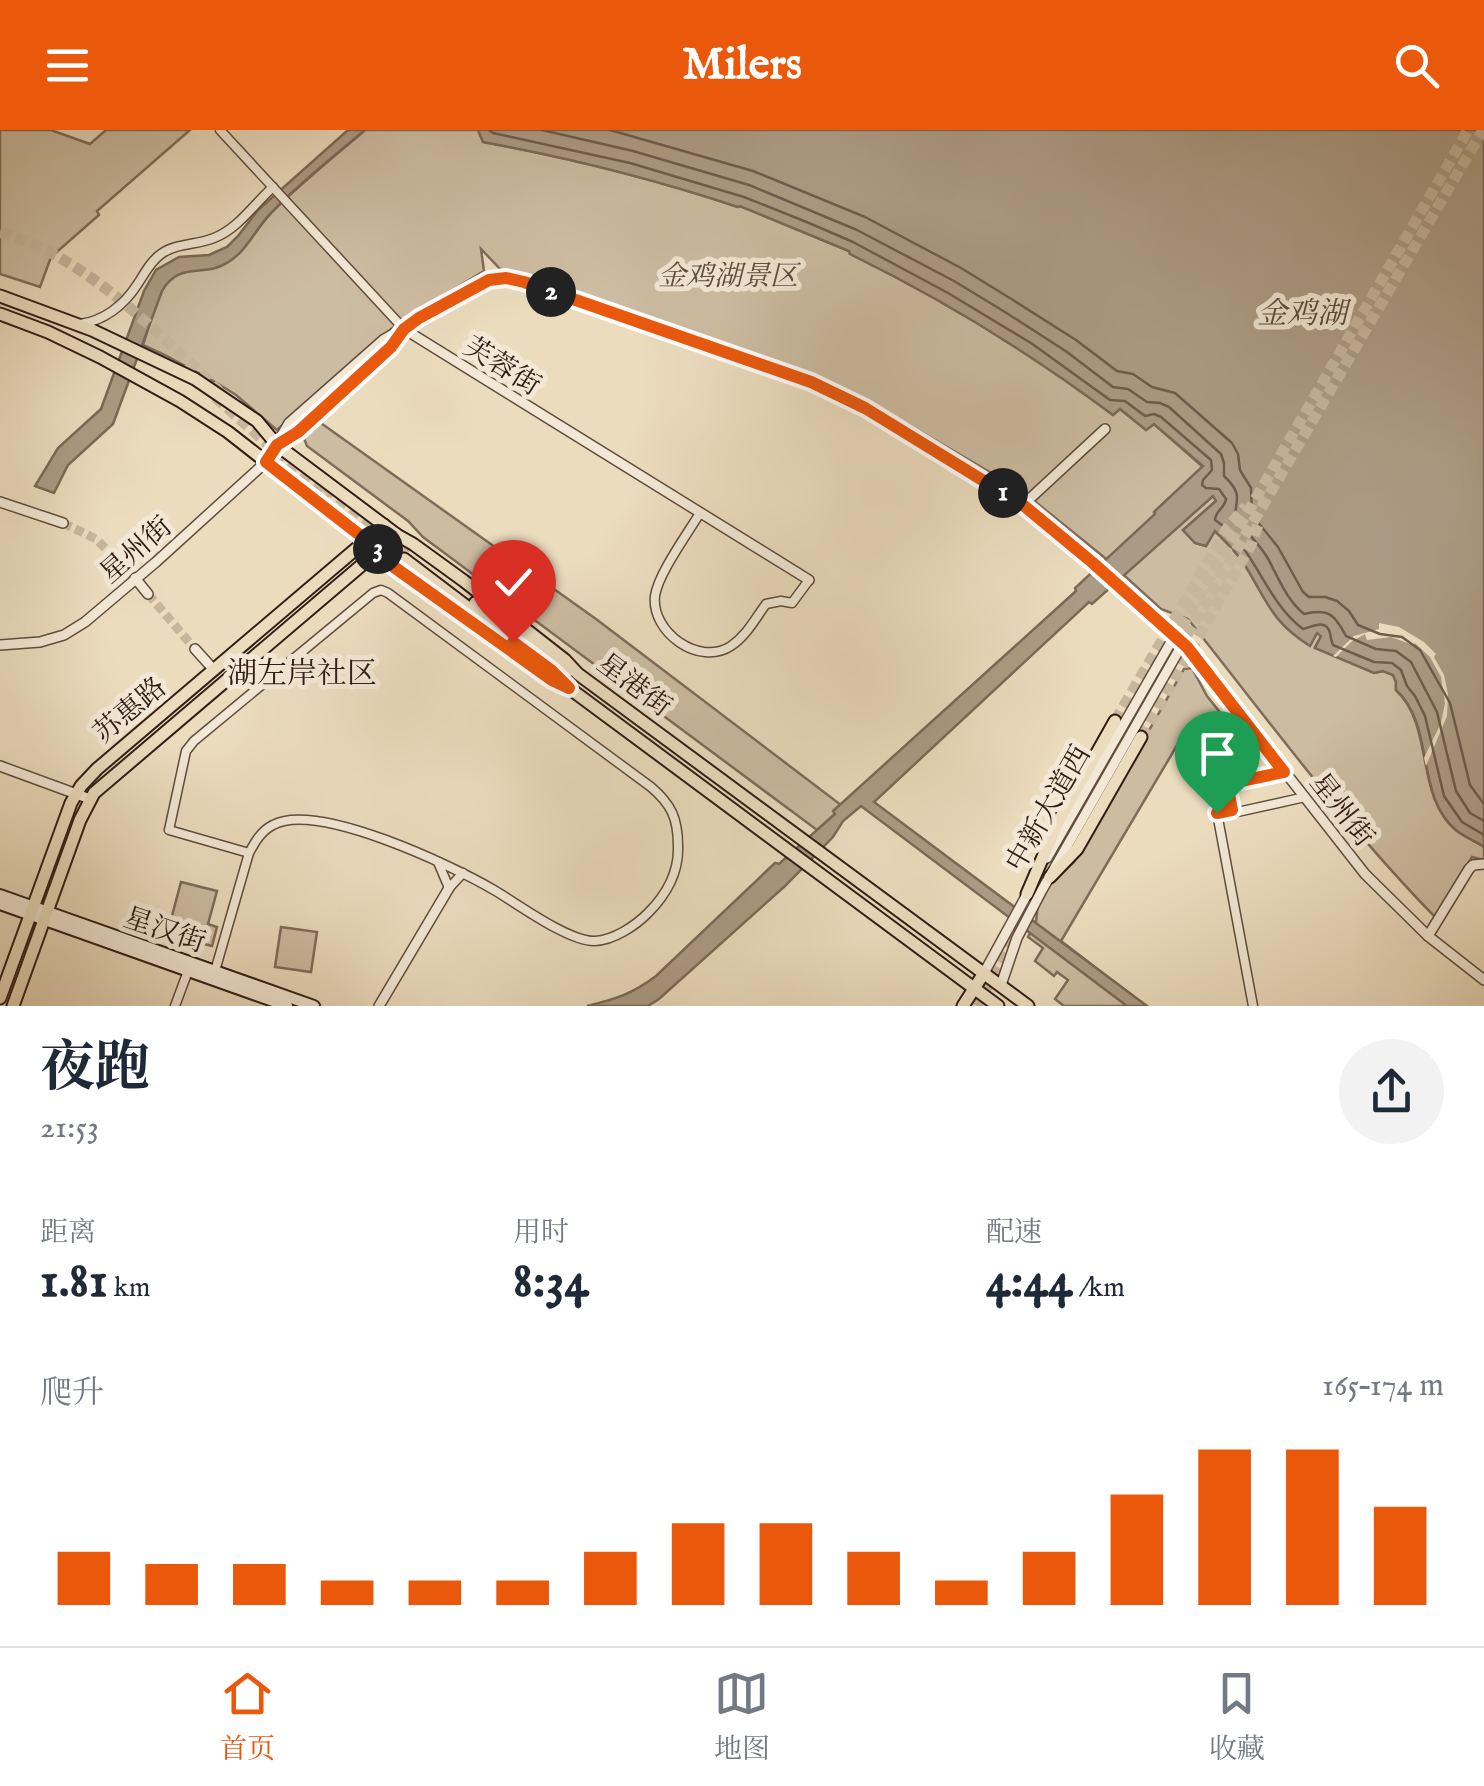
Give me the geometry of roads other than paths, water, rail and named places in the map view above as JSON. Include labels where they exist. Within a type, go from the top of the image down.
[{"type":"main road","name":"星港街","points":[[0,296],[122,343],[195,379],[241,410],[277,445],[464,581],[566,660],[578,674],[1028,1006]]},
{"type":"main road","name":"星港街","points":[[0,314],[48,332],[137,376],[228,432],[426,591],[569,688],[993,1004]]},
{"type":"main road","name":"苏惠路","points":[[0,998],[76,793],[97,770],[384,525]]},
{"type":"main road","name":"苏惠路","points":[[14,1006],[90,800],[397,535]]},
{"type":"main road","points":[[569,688],[406,556],[556,663],[578,674]]},
{"type":"main road","points":[[1024,900],[1058,822],[1115,721]]},
{"type":"main road","points":[[1050,877],[1077,849],[1141,738]]},
{"type":"main road","name":"星汉街","points":[[0,895],[188,971],[287,1006]]},
{"type":"main road","name":"星汉街","points":[[0,904],[31,910]]},
{"type":"main road","name":"星汉街","points":[[46,916],[314,1006]]},
{"type":"main road","name":"中新大道西","points":[[963,1006],[984,972]]},
{"type":"main road","name":"中新大道西","points":[[993,1004],[1000,986]]},
{"type":"street","name":"芙蓉街","points":[[220,130],[404,329],[810,580]]},
{"type":"street","points":[[78,324],[112,311],[130,295],[152,262],[167,250],[210,240],[232,228],[274,189]]},
{"type":"street","name":"星州街","points":[[0,645],[40,642],[64,635],[92,618],[419,318],[481,283],[496,278],[524,282],[811,382],[865,408],[1023,505],[1183,643],[1365,874],[1428,936],[1484,980]]},
{"type":"street","points":[[1023,505],[1105,429]]},
{"type":"street","points":[[0,502],[63,523]]},
{"type":"street","points":[[700,513],[655,595],[656,612],[664,628],[694,651],[712,652],[729,647],[748,631],[766,604],[792,604],[810,580]]},
{"type":"street","points":[[135,578],[148,594]]},
{"type":"street","points":[[215,971],[249,853],[258,836],[274,824],[312,820],[379,836],[463,873],[566,932],[597,941],[620,933],[647,914],[676,871],[678,842],[677,825],[667,801],[651,787],[381,590],[186,750],[169,830],[249,853]]},
{"type":"street","name":"中新大道西","points":[[984,972],[1175,635]]},
{"type":"street","name":"中新大道西","points":[[1000,986],[1017,938],[1183,643]]},
{"type":"street","points":[[196,648],[214,670]]},
{"type":"street","points":[[0,766],[90,800]]},
{"type":"street","points":[[1284,772],[1227,784],[1233,814],[1305,798]]},
{"type":"street","points":[[1232,810],[1217,813],[1253,1006]]},
{"type":"street","points":[[438,862],[449,888]]},
{"type":"street","points":[[1428,936],[1473,864],[1484,864]]},
{"type":"street","points":[[379,1006],[449,888],[463,873]]},
{"type":"street","points":[[175,1006],[188,971]]},
{"type":"water","points":[[348,130],[365,130],[282,202],[236,256],[221,266],[184,273],[169,282],[162,291],[113,424],[68,465],[54,493],[35,486],[58,448],[101,409],[144,291],[156,270],[179,257],[209,255],[227,247],[258,210]]},
{"type":"water","name":"金鸡湖","points":[[478,130],[1484,130],[1484,847],[1457,831],[1435,799],[1416,722],[1396,690],[1393,675],[1374,673],[1315,648],[1321,636],[1317,633],[1310,646],[1279,620],[1239,557],[1215,531],[1206,546],[1195,543],[1183,530],[1216,501],[1213,496],[1092,604],[1089,602],[874,802],[1147,1006],[1127,1006],[861,806],[785,886],[659,999],[648,1006],[587,1006],[623,995],[656,976],[1076,591],[1203,466],[1154,424],[1146,430],[1120,409],[1113,415],[986,328],[849,251],[740,206],[612,170],[483,142]]},
{"type":"tunnel","points":[[1173,642],[1468,130]]},
{"type":"tunnel","points":[[1178,650],[1483,130]]},
{"type":"tunnel","points":[[0,232],[31,243],[90,277],[145,321],[219,391]]},
{"type":"tunnel","points":[[215,397],[328,498]]},
{"type":"tunnel","points":[[326,487],[408,553]]},
{"type":"tunnel","points":[[1115,721],[1228,527],[1246,506]]},
{"type":"tunnel","points":[[1141,737],[1251,545],[1259,522]]},
{"type":"tunnel","points":[[63,523],[96,539],[135,578]]},
{"type":"tunnel","points":[[148,594],[195,649]]},
{"type":"tunnel","points":[[1035,886],[1056,850]]},
{"type":"tunnel","points":[[977,1006],[1017,931]]},
{"type":"district","name":"湖左岸社区","points":[[302,673]]},
{"type":"park label","name":"金鸡湖景区","points":[[728,275]]}]
